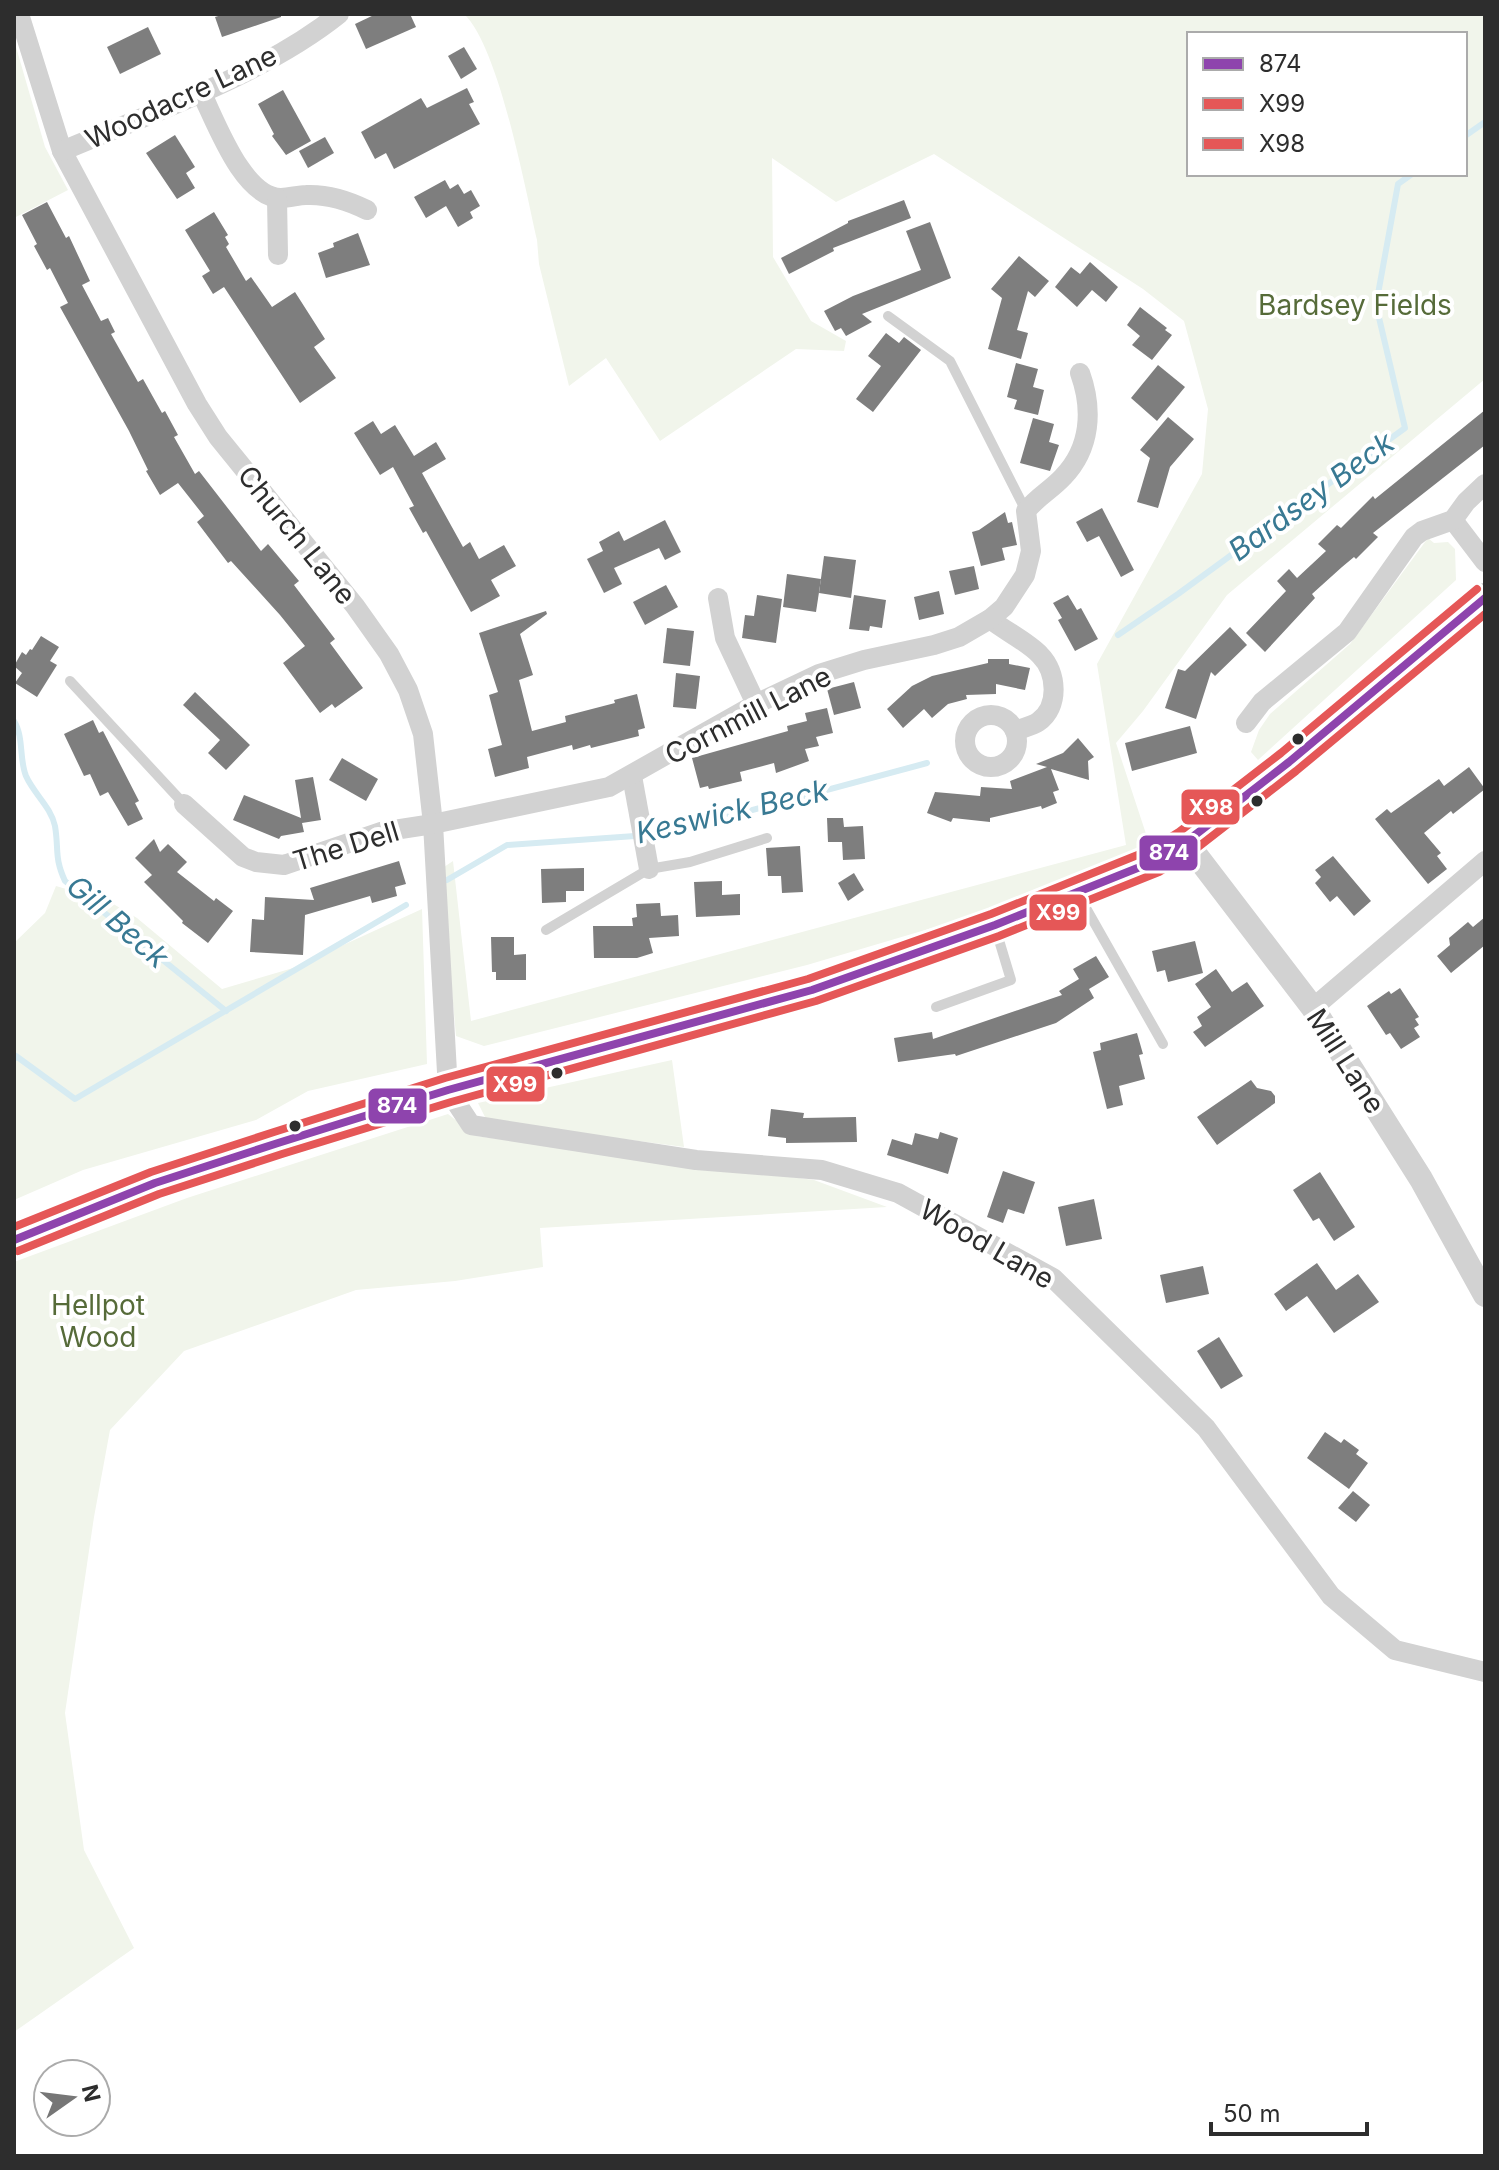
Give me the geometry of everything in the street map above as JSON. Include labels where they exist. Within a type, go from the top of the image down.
[{"type":"main road","points":[[14,1240],[155,1183],[448,1090],[812,990],[995,925],[1155,861],[1186,842],[1289,762],[1485,598]]},
{"type":"street","name":"Church Lane","points":[[19,14],[62,151],[197,404],[218,437],[355,606],[389,654],[408,690],[423,734],[433,824],[448,1090]]},
{"type":"street","name":"Woodacre Lane","points":[[62,151],[201,92],[276,55],[325,18]]},
{"type":"street","points":[[201,92],[237,163],[256,189],[277,198],[330,196],[367,210]]},
{"type":"street","points":[[277,198],[278,255]]},
{"type":"street","points":[[1026,511],[1037,497],[1060,480],[1079,453],[1089,405],[1080,373]]},
{"type":"street","points":[[1246,723],[1262,702],[1347,632],[1414,537],[1453,520],[1485,484]]},
{"type":"street","name":"Cornmill Lane","points":[[433,824],[585,793],[632,776],[756,704],[834,669],[959,637],[1004,607],[1025,575],[1031,551],[1026,511]]},
{"type":"street","points":[[1453,520],[1485,562]]},
{"type":"street","points":[[718,598],[725,638],[756,704]]},
{"type":"street","points":[[990,619],[1038,652],[1048,664],[1053,679],[1054,694],[1049,709],[1039,721],[1015,731]]},
{"type":"street","points":[[632,776],[649,869]]},
{"type":"street","name":"The Dell","points":[[184,804],[243,857],[270,865],[298,862],[381,832],[433,824]]},
{"type":"street","name":"Mill Lane","points":[[1186,842],[1313,1008],[1421,1179],[1485,1295]]},
{"type":"street","points":[[1313,1008],[1485,861]]},
{"type":"street","name":"Wood Lane","points":[[448,1090],[471,1125],[696,1160],[822,1170],[898,1193],[1053,1278],[1206,1428],[1331,1596],[1395,1650],[1485,1672]]},
{"type":"lane","name":"Cornmill Lane","points":[[888,316],[950,361],[1026,511]]},
{"type":"lane","points":[[70,681],[184,804]]},
{"type":"lane","points":[[546,930],[649,869],[712,856],[767,838]]},
{"type":"lane","points":[[1077,892],[1163,1044]]},
{"type":"lane","points":[[936,1007],[1011,980],[995,925]]},
{"type":"green space","name":"Bardsey Fields","points":[[464,14],[1485,14],[1485,379],[1227,595],[1116,743],[1151,849],[986,912],[807,965],[484,1046],[456,1036],[441,869],[453,861],[471,1021],[1126,845],[1097,664],[1202,474],[1208,409],[1184,321],[1143,289],[934,154],[836,202],[772,158],[773,257],[811,321],[846,341],[844,351],[796,349],[660,441],[606,358],[569,386],[539,264],[537,240],[518,154],[488,56],[477,31]]},
{"type":"green space","points":[[14,40],[45,147],[68,190],[14,218]]},
{"type":"green space","points":[[1428,538],[1434,543],[1448,542],[1455,549],[1456,580],[1258,760],[1251,752],[1259,730],[1270,714],[1350,644]]},
{"type":"green space","points":[[56,886],[110,902],[137,918],[222,989],[293,968],[422,909],[427,1064],[308,1091],[256,1120],[83,1170],[14,1200],[14,943],[45,913]]},
{"type":"green space","points":[[672,1060],[684,1147],[487,1121],[478,1103]]},
{"type":"green space","name":"Hellpot Wood","points":[[448,1114],[476,1136],[814,1180],[887,1207],[540,1228],[543,1267],[455,1281],[356,1290],[184,1351],[110,1430],[65,1713],[84,1850],[134,1948],[14,2032],[14,1262],[187,1198]]},
{"type":"building","points":[[225,14],[281,14],[281,17],[222,37],[215,17]]},
{"type":"building","points":[[376,14],[410,14],[416,27],[366,49],[355,24]]},
{"type":"building","points":[[148,27],[161,54],[120,74],[107,47]]},
{"type":"building","points":[[464,47],[477,69],[461,79],[448,56]]},
{"type":"building","points":[[467,88],[474,102],[469,104],[480,124],[394,169],[386,153],[375,159],[361,132],[421,98],[427,108]]},
{"type":"building","points":[[283,90],[311,141],[286,155],[272,136],[274,134],[258,104]]},
{"type":"building","points":[[175,135],[195,167],[186,173],[195,188],[177,199],[146,153]]},
{"type":"building","points":[[325,137],[334,153],[308,168],[299,151]]},
{"type":"building","points":[[445,180],[450,189],[458,184],[464,194],[471,190],[480,206],[470,212],[473,218],[458,227],[446,206],[426,218],[414,197]]},
{"type":"building","points":[[904,200],[911,218],[833,248],[834,251],[789,274],[781,258],[848,221]]},
{"type":"building","points":[[47,202],[66,238],[69,236],[90,281],[82,285],[101,321],[108,318],[115,332],[111,334],[138,382],[143,379],[162,413],[165,411],[178,435],[174,437],[195,474],[199,471],[261,551],[268,544],[299,581],[294,585],[335,639],[330,643],[363,688],[335,708],[332,704],[320,713],[283,663],[305,646],[231,561],[228,563],[197,522],[204,516],[178,483],[160,495],[146,471],[129,431],[60,307],[68,303],[50,268],[47,270],[34,246],[37,244],[22,215]]},
{"type":"building","points":[[214,212],[228,235],[225,237],[229,244],[226,247],[246,281],[251,277],[272,307],[295,292],[325,339],[314,347],[336,378],[300,403],[224,287],[213,294],[202,276],[210,271],[185,230]]},
{"type":"building","points":[[930,222],[951,278],[862,314],[872,322],[846,336],[841,328],[835,331],[824,311],[853,296],[921,270],[906,231]]},
{"type":"building","points":[[358,233],[370,265],[326,278],[318,253]]},
{"type":"building","points":[[1019,256],[1049,281],[1035,297],[1028,291],[1017,330],[1028,333],[1021,359],[988,349],[1002,298],[991,289]]},
{"type":"building","points":[[1090,262],[1118,287],[1106,302],[1092,290],[1077,307],[1055,287],[1071,267],[1080,274]]},
{"type":"building","points":[[1140,307],[1172,335],[1152,360],[1132,345],[1140,336],[1127,325]]},
{"type":"building","points":[[886,333],[899,343],[904,337],[921,350],[873,412],[856,399],[881,366],[868,356]]},
{"type":"building","points":[[1016,363],[1038,369],[1033,387],[1044,390],[1038,415],[1014,409],[1017,400],[1007,397]]},
{"type":"building","points":[[1158,365],[1185,387],[1157,421],[1131,398]]},
{"type":"building","points":[[1485,410],[1485,445],[1373,533],[1378,537],[1312,594],[1315,598],[1265,652],[1246,633],[1286,591],[1277,581],[1289,569],[1297,578],[1326,551],[1318,544],[1337,525],[1341,528],[1373,496],[1375,499]]},
{"type":"building","points":[[1168,417],[1194,439],[1170,467],[1158,508],[1137,502],[1150,458],[1140,450]]},
{"type":"building","points":[[1033,418],[1054,424],[1049,442],[1059,445],[1050,471],[1020,463]]},
{"type":"building","points":[[373,421],[381,434],[395,425],[414,456],[436,442],[446,459],[422,473],[463,547],[470,542],[479,559],[504,545],[516,566],[491,580],[500,596],[471,612],[426,531],[423,533],[409,508],[414,506],[393,467],[380,475],[354,433]]},
{"type":"building","points":[[1102,508],[1134,570],[1121,577],[1099,536],[1087,542],[1076,522]]},
{"type":"building","points":[[1005,512],[1008,523],[1012,522],[1017,545],[1002,548],[1005,560],[981,566],[972,532]]},
{"type":"building","points":[[665,520],[681,552],[665,560],[659,548],[614,568],[622,584],[604,593],[587,559],[603,551],[599,542],[619,531],[624,541]]},
{"type":"building","points":[[824,556],[856,560],[851,598],[819,593]]},
{"type":"building","points":[[974,566],[979,589],[955,595],[949,571]]},
{"type":"building","points":[[787,574],[821,579],[816,612],[783,607]]},
{"type":"building","points":[[666,585],[678,607],[645,625],[633,602]]},
{"type":"building","points":[[939,591],[944,614],[919,620],[914,597]]},
{"type":"building","points":[[757,595],[782,599],[776,643],[742,638],[745,615],[754,616]]},
{"type":"building","points":[[854,595],[886,600],[882,628],[870,626],[869,631],[849,629]]},
{"type":"building","points":[[1068,595],[1077,610],[1081,608],[1098,639],[1075,651],[1058,620],[1062,618],[1053,603]]},
{"type":"building","points":[[546,611],[547,614],[520,634],[533,675],[519,680],[532,731],[566,722],[565,716],[637,694],[645,728],[638,730],[639,736],[591,748],[590,745],[573,750],[572,745],[527,757],[529,768],[495,777],[488,749],[502,745],[489,695],[498,692],[479,633]]},
{"type":"building","points":[[1230,627],[1247,645],[1215,676],[1211,672],[1196,719],[1165,708],[1178,669],[1185,671]]},
{"type":"building","points":[[667,628],[694,631],[690,666],[663,663]]},
{"type":"building","points":[[41,636],[59,647],[50,661],[57,665],[37,697],[15,683],[22,673],[14,666],[22,652],[26,655],[32,650]]},
{"type":"building","points":[[988,659],[1009,659],[1009,664],[1030,668],[1025,690],[996,684],[996,694],[966,695],[967,699],[948,704],[932,718],[924,709],[903,728],[887,709],[912,686],[932,676],[988,663]]},
{"type":"building","points":[[676,673],[700,676],[696,709],[673,707]]},
{"type":"building","points":[[854,682],[861,708],[834,715],[827,689]]},
{"type":"building","points":[[195,692],[250,745],[226,770],[208,753],[220,740],[183,705]]},
{"type":"building","points":[[827,708],[833,733],[816,737],[819,746],[805,749],[809,761],[776,773],[774,763],[740,772],[742,781],[709,789],[708,786],[700,788],[692,758],[788,731],[787,726],[807,721],[805,713]]},
{"type":"building","points":[[93,720],[99,733],[103,731],[139,801],[135,803],[143,819],[128,826],[108,792],[100,796],[90,774],[84,776],[64,734]]},
{"type":"building","points":[[1190,726],[1197,753],[1132,771],[1125,743]]},
{"type":"building","points":[[1078,738],[1094,757],[1088,761],[1089,780],[1051,769],[1059,790],[1053,792],[1057,803],[1042,809],[1041,806],[990,818],[990,822],[953,818],[951,822],[927,813],[935,792],[980,796],[981,787],[1012,789],[1010,781],[1047,767],[1036,764],[1063,753]]},
{"type":"building","points":[[342,758],[378,779],[366,801],[329,780]]},
{"type":"building","points":[[1469,767],[1485,789],[1424,833],[1441,853],[1437,856],[1447,869],[1428,884],[1375,819],[1387,809],[1391,813],[1439,779],[1444,786]]},
{"type":"building","points":[[313,777],[321,820],[302,823],[304,832],[279,839],[233,820],[244,795],[301,818],[295,780]]},
{"type":"building","points":[[827,818],[843,818],[844,827],[863,826],[865,859],[843,860],[842,842],[828,842]]},
{"type":"building","points":[[154,839],[160,852],[168,844],[187,862],[177,872],[214,901],[216,898],[233,911],[208,943],[182,923],[144,882],[152,875],[135,858]]},
{"type":"building","points":[[800,846],[803,892],[782,893],[781,876],[768,876],[766,848]]},
{"type":"building","points":[[1333,856],[1371,901],[1354,916],[1337,896],[1330,902],[1315,883],[1321,877],[1315,870]]},
{"type":"building","points":[[399,861],[406,884],[395,887],[397,896],[372,903],[370,896],[305,915],[303,955],[250,952],[252,919],[264,920],[265,897],[314,900],[310,888]]},
{"type":"building","points":[[584,868],[584,891],[566,891],[566,902],[542,903],[541,869]]},
{"type":"building","points":[[854,873],[864,890],[848,901],[838,883]]},
{"type":"building","points":[[722,881],[722,895],[740,894],[740,915],[696,917],[694,882]]},
{"type":"building","points":[[660,903],[661,916],[678,915],[679,936],[649,938],[653,953],[637,958],[594,958],[593,926],[633,926],[632,918],[637,917],[636,904]]},
{"type":"building","points":[[1485,917],[1485,945],[1451,973],[1437,956],[1450,945],[1449,938],[1468,922],[1473,927]]},
{"type":"building","points":[[491,937],[514,937],[514,955],[526,954],[526,980],[496,980],[496,972],[492,972]]},
{"type":"building","points":[[1195,941],[1203,973],[1168,982],[1165,970],[1157,972],[1152,951]]},
{"type":"building","points":[[1096,956],[1109,977],[1089,989],[1094,998],[1056,1023],[956,1056],[898,1062],[894,1038],[932,1032],[933,1039],[1062,995],[1059,991],[1079,979],[1073,969]]},
{"type":"building","points":[[1216,969],[1232,992],[1247,982],[1264,1006],[1205,1047],[1193,1032],[1202,1026],[1197,1017],[1211,1007],[1195,984]]},
{"type":"building","points":[[1400,988],[1419,1017],[1415,1019],[1419,1025],[1414,1028],[1420,1037],[1401,1049],[1390,1033],[1386,1035],[1367,1006],[1389,991],[1391,994]]},
{"type":"building","points":[[1137,1033],[1145,1079],[1119,1086],[1123,1105],[1107,1109],[1093,1052],[1101,1050],[1100,1043]]},
{"type":"building","points":[[1251,1080],[1257,1088],[1271,1091],[1275,1103],[1217,1145],[1197,1117]]},
{"type":"building","points":[[771,1109],[804,1113],[803,1118],[856,1117],[857,1142],[786,1143],[786,1138],[768,1136]]},
{"type":"building","points":[[940,1132],[958,1138],[948,1174],[887,1155],[892,1139],[912,1145],[915,1133],[938,1139]]},
{"type":"building","points":[[1003,1171],[1035,1182],[1024,1214],[1008,1209],[1003,1223],[987,1217]]},
{"type":"building","points":[[1320,1172],[1355,1227],[1334,1241],[1319,1218],[1313,1221],[1293,1190]]},
{"type":"building","points":[[1094,1199],[1102,1239],[1066,1246],[1058,1207]]},
{"type":"building","points":[[1317,1263],[1336,1290],[1358,1274],[1379,1302],[1334,1333],[1307,1296],[1286,1311],[1274,1294]]},
{"type":"building","points":[[1203,1266],[1209,1294],[1166,1303],[1160,1275]]},
{"type":"building","points":[[1219,1337],[1243,1376],[1221,1389],[1197,1351]]},
{"type":"building","points":[[1325,1432],[1341,1443],[1344,1439],[1359,1450],[1356,1454],[1368,1463],[1349,1489],[1307,1458]]},
{"type":"building","points":[[1353,1491],[1370,1505],[1356,1522],[1338,1508]]},
{"type":"waterway","name":"Bardsey Beck","points":[[1467,135],[1485,122]]},
{"type":"waterway","name":"Bardsey Beck","points":[[1118,635],[1405,428],[1376,305],[1398,184],[1409,176]]},
{"type":"waterway","name":"Gill Beck","points":[[14,721],[26,776],[53,819],[58,859],[65,881],[226,1011]]},
{"type":"waterway","name":"Keswick Beck","points":[[447,880],[507,845],[663,834],[927,763]]},
{"type":"waterway","name":"Bardsey Beck","points":[[14,1059],[16,1056],[75,1099],[406,905]]},
{"type":"transit line","name":"X98","points":[[14,1227],[151,1172],[445,1078],[808,979],[991,914],[1150,850],[1179,832],[1281,753],[1477,589]]},
{"type":"transit line","name":"874","points":[[14,1240],[155,1183],[278,1143],[448,1090],[812,990],[995,925],[1155,861],[1186,842],[1289,762],[1485,598]]},
{"type":"transit line","name":"X99","points":[[18,1251],[159,1194],[282,1154],[451,1102],[816,1001],[999,936],[1159,872],[1193,851],[1296,771],[1485,614]]}]
